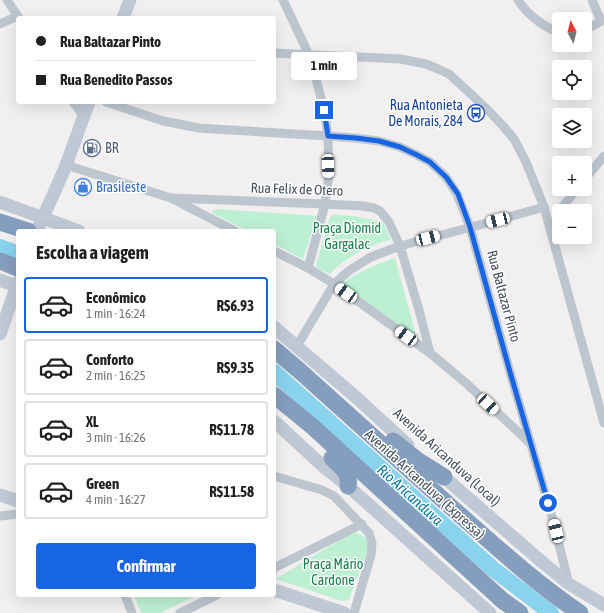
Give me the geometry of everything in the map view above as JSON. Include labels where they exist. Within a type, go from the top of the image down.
[{"type":"highway","points":[[0,222],[22,229]]},
{"type":"highway","points":[[0,261],[16,267]]},
{"type":"highway","name":"Avenida Aricanduva (Expressa)","points":[[276,351],[525,572],[580,613]]},
{"type":"highway","points":[[276,397],[313,427],[502,600],[520,613]]},
{"type":"highway","points":[[276,401],[343,469],[349,479],[348,486]]},
{"type":"highway","points":[[334,402],[362,418],[417,460],[444,477]]},
{"type":"main road","points":[[124,16],[130,0]]},
{"type":"main road","points":[[38,229],[66,165],[88,104]]},
{"type":"main road","points":[[0,202],[74,229]]},
{"type":"main road","points":[[0,280],[16,284]]},
{"type":"main road","points":[[0,334],[16,290]]},
{"type":"main road","name":"Avenida Aricanduva (Local)","points":[[276,329],[542,562],[569,584],[604,606]]},
{"type":"main road","points":[[276,423],[325,468],[348,486],[490,613]]},
{"type":"main road","points":[[0,495],[16,501]]},
{"type":"main road","points":[[276,591],[344,613]]},
{"type":"street","points":[[7,0],[17,16]]},
{"type":"street","points":[[283,0],[309,54],[324,110],[328,136],[328,175],[325,204],[308,268]]},
{"type":"street","points":[[518,0],[526,11],[544,26],[552,30]]},
{"type":"street","points":[[592,0],[602,20],[592,26]]},
{"type":"street","points":[[0,24],[16,18]]},
{"type":"street","points":[[276,53],[400,59],[438,68],[449,74],[488,110],[514,139],[526,162],[544,207],[604,423]]},
{"type":"street","points":[[75,104],[84,116]]},
{"type":"street","name":"Rua Baltazar Pinto","points":[[112,104],[163,121],[199,128],[356,138],[379,141],[400,147],[417,155],[430,162],[446,177],[458,194],[470,227],[552,517],[569,584]]},
{"type":"street","points":[[592,171],[604,156]]},
{"type":"street","points":[[66,165],[171,198],[231,229]]},
{"type":"street","points":[[565,204],[571,196]]},
{"type":"street","name":"Rua Felix de Otero","points":[[171,198],[325,204],[374,208],[385,215],[400,246]]},
{"type":"street","points":[[297,346],[334,284],[350,270],[370,257],[400,246],[544,207]]},
{"type":"street","points":[[549,224],[552,220]]},
{"type":"street","points":[[400,246],[430,352]]},
{"type":"street","points":[[276,252],[308,268],[334,284],[430,352],[467,384],[531,444]]},
{"type":"street","points":[[276,477],[322,490],[334,496],[369,533],[372,540],[371,555],[354,613]]},
{"type":"street","points":[[0,516],[16,514]]},
{"type":"street","points":[[276,567],[362,524]]},
{"type":"street","points":[[126,597],[132,613]]},
{"type":"street","points":[[180,613],[213,597]]},
{"type":"green space","points":[[217,209],[317,216],[303,259],[276,245],[276,229],[244,229],[212,213],[213,210]]},
{"type":"green space","name":"Praça Diomid Gargalac","points":[[333,215],[353,216],[380,221],[383,223],[391,239],[350,257],[330,274],[325,272],[317,268],[316,265],[330,217]]},
{"type":"green space","name":"Praça Diomid Gargalac","points":[[395,258],[415,331],[414,336],[340,285],[366,269]]},
{"type":"green space","name":"Praça Mário Cardone","points":[[355,533],[365,538],[368,542],[368,548],[349,600],[342,601],[276,579],[323,550]]},
{"type":"green space","points":[[135,597],[193,597],[160,613],[141,613]]},
{"type":"waterway","name":"Rio Aricanduva","points":[[0,247],[16,253]]},
{"type":"waterway","name":"Rio Aricanduva","points":[[276,374],[492,568],[551,613]]},
{"type":"place","name":"Rua Antonieta De Morais, 284","points":[[476,113]]},
{"type":"place","name":"BR","points":[[92,148]]},
{"type":"place","name":"Brasileste","points":[[83,187]]},
{"type":"route","points":[[324,110],[328,136],[379,141],[400,147],[430,162],[446,177],[458,194],[470,227],[548,503]]}]
